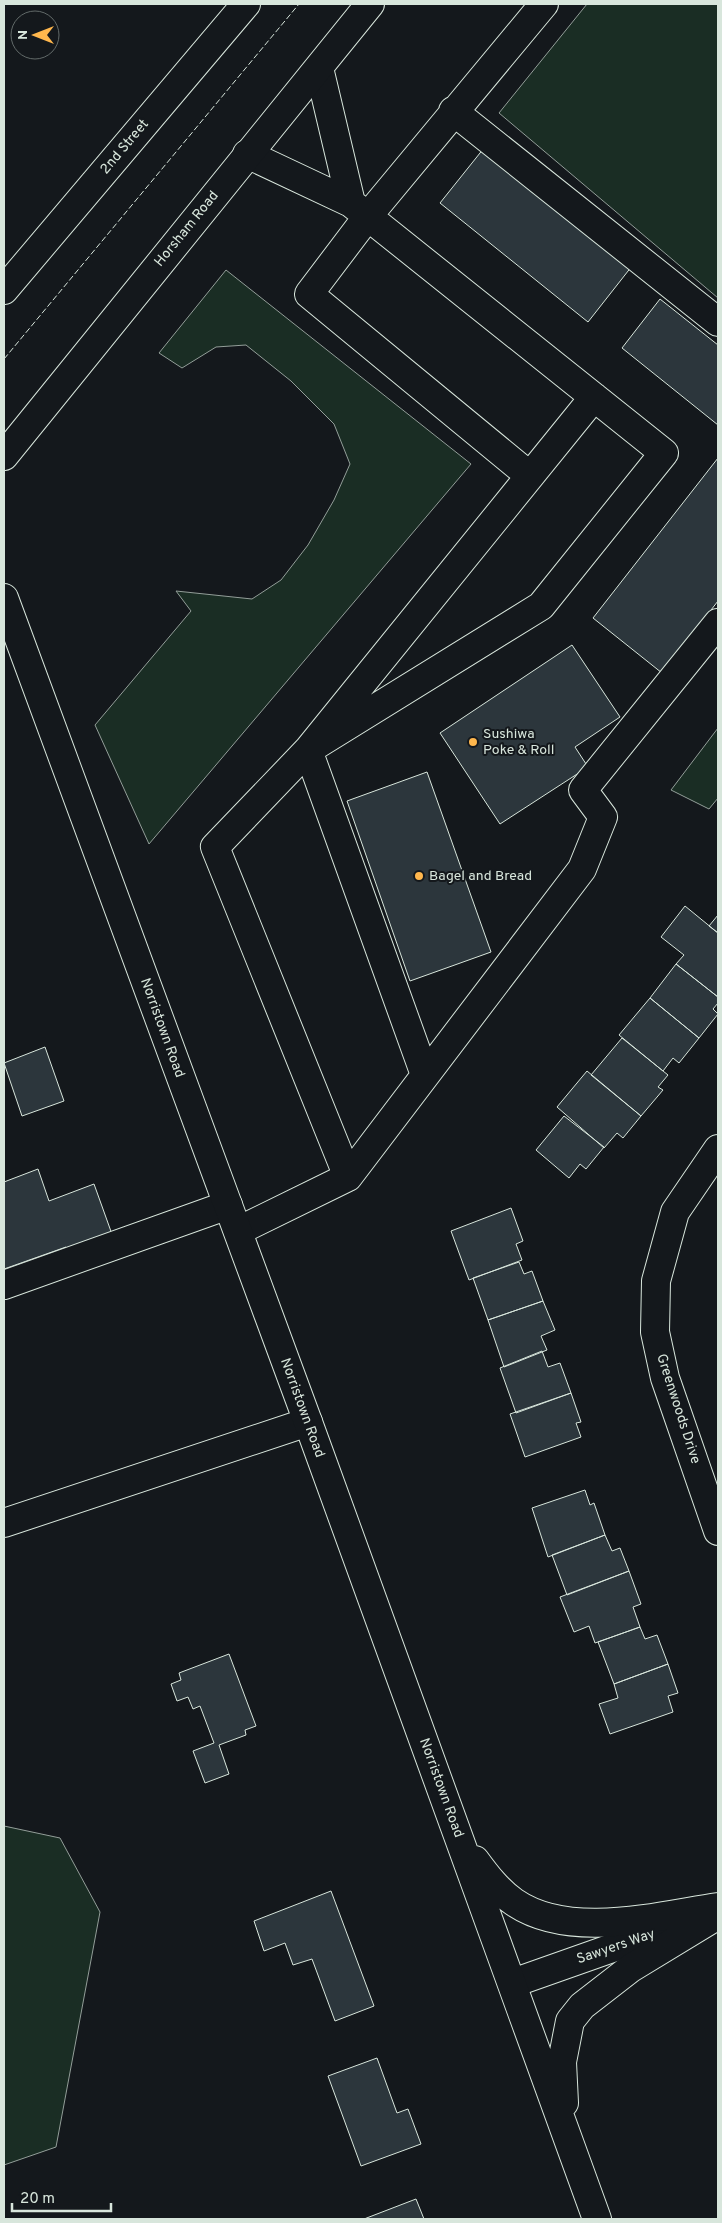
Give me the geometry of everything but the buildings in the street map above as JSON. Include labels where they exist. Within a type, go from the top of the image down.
[{"type":"main road","name":"2nd Street","points":[[4,290],[246,4]]},
{"type":"main road","name":"Horsham Road","points":[[4,456],[370,4]]},
{"type":"main road","points":[[530,476],[309,294],[359,210],[453,111],[544,4]]},
{"type":"main road","points":[[319,68],[359,210]]},
{"type":"main road","points":[[453,111],[718,322]]},
{"type":"main road","points":[[248,154],[359,210],[664,453],[541,606],[308,750]]},
{"type":"main road","points":[[348,1177],[215,847],[308,750],[594,397]]},
{"type":"main road","name":"Norristown Road","points":[[4,598],[308,1422],[597,2219]]},
{"type":"main road","points":[[238,1232],[348,1177],[582,869],[603,817],[583,790],[718,623]]},
{"type":"main road","points":[[308,750],[425,1075]]},
{"type":"main road","name":"Greenwoods Drive","points":[[718,1149],[675,1212],[656,1280],[654,1332],[665,1378],[718,1531]]},
{"type":"main road","points":[[4,1285],[228,1205]]},
{"type":"main road","points":[[4,1523],[308,1422]]},
{"type":"main road","points":[[460,1839],[490,1881],[514,1902],[545,1916],[589,1923],[606,1923],[718,1909]]},
{"type":"main road","name":"Sawyers Way","points":[[513,1983],[718,1909]]},
{"type":"main road","points":[[571,2146],[564,2099],[562,2062],[570,2021],[582,2006],[631,1968],[718,1915]]},
{"type":"green space","points":[[587,4],[718,4],[718,298],[499,113]]},
{"type":"green space","points":[[226,270],[471,464],[149,844],[95,725],[191,611],[176,591],[252,599],[281,580],[308,545],[334,500],[350,464],[334,424],[291,381],[246,345],[216,347],[182,368],[159,353]]},
{"type":"green space","points":[[718,728],[718,798],[709,809],[671,790]]},
{"type":"green space","points":[[4,1826],[60,1838],[100,1912],[56,2147],[4,2165]]},
{"type":"fence","points":[[4,359],[299,4]]},
{"type":"place","name":"Sushiwa Poke & Roll","points":[[473,742]]},
{"type":"place","name":"Bagel and Bread","points":[[419,876]]}]
